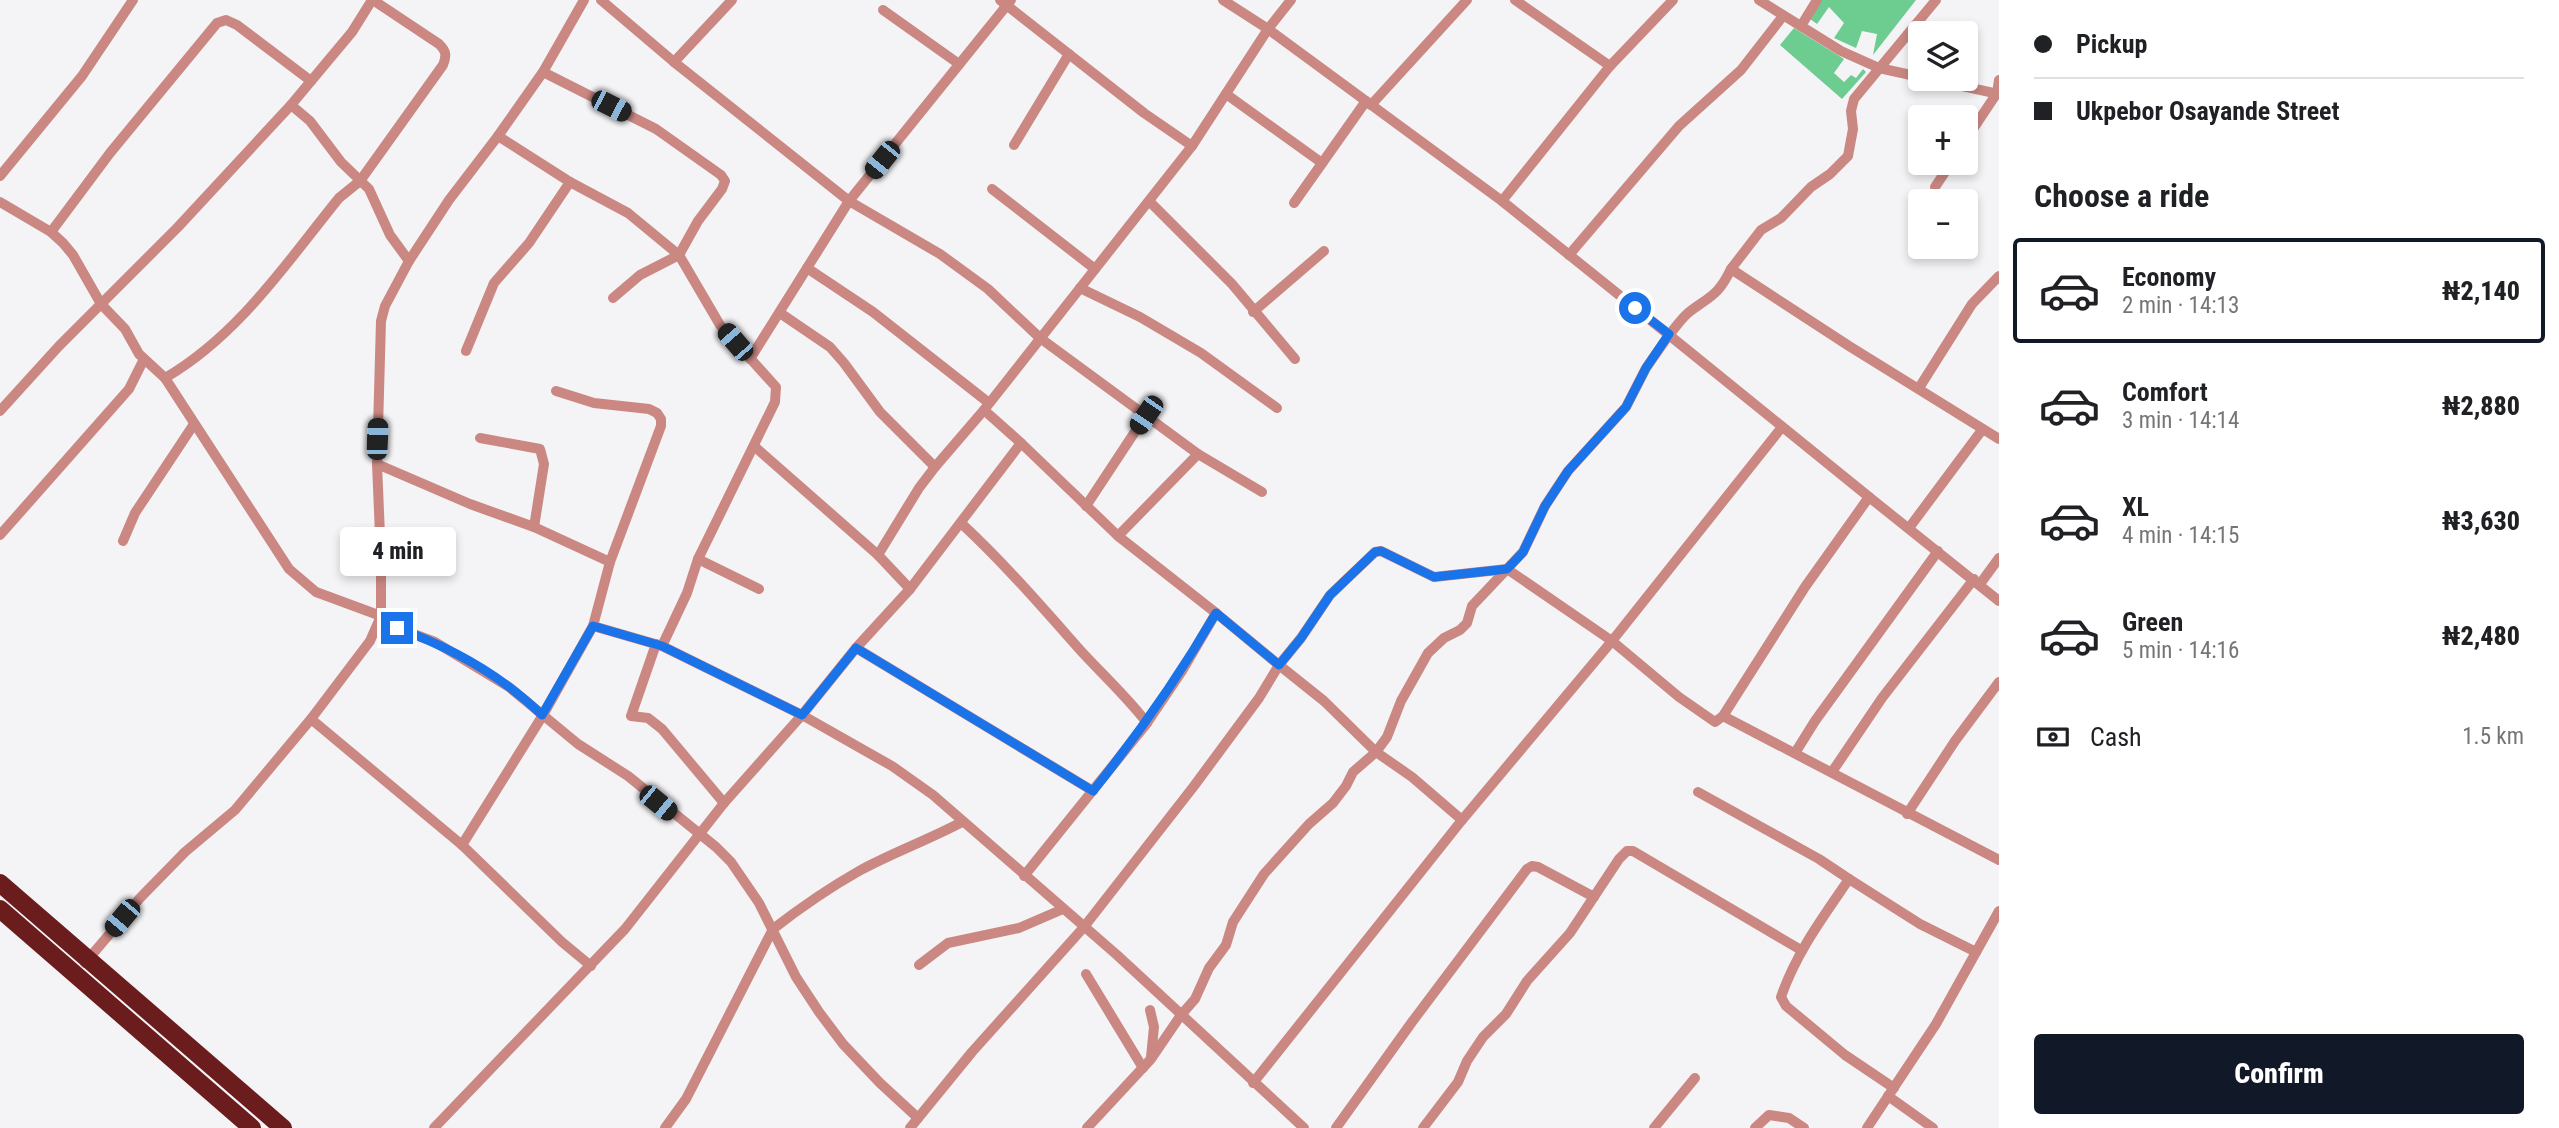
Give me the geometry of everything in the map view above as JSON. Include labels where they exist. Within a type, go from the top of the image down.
[{"type":"highway","points":[[0,883],[283,1128]]},
{"type":"highway","points":[[0,909],[252,1128]]},
{"type":"street","points":[[0,176],[82,76],[133,0]]},
{"type":"street","points":[[0,411],[59,346],[178,227],[291,105],[352,32],[372,0],[439,44],[445,50],[443,65],[360,181],[339,198],[237,322],[186,366],[165,378]]},
{"type":"street","points":[[76,975],[140,898],[185,852],[235,810],[364,651],[380,619],[381,559],[377,464],[381,321],[385,306],[409,261],[449,200],[543,72],[584,0]]},
{"type":"street","points":[[601,0],[674,62],[849,201],[940,254],[988,289],[1041,338],[1198,454],[1262,492]]},
{"type":"street","points":[[674,62],[732,0]]},
{"type":"street","points":[[1223,0],[1268,29],[1502,201],[1999,601]]},
{"type":"street","points":[[878,555],[935,467],[987,407],[1192,146],[1268,29],[1291,0]]},
{"type":"street","points":[[1294,204],[1368,103],[1467,0]]},
{"type":"street","points":[[1515,0],[1610,66]]},
{"type":"street","points":[[1502,201],[1610,66],[1673,0]]},
{"type":"street","points":[[1759,0],[1841,51],[1879,68],[1908,74]]},
{"type":"street","points":[[1801,26],[1817,0]]},
{"type":"street","points":[[1087,1128],[1147,1064],[1200,991],[1203,978],[1226,946],[1233,922],[1264,874],[1309,824],[1333,803],[1353,772],[1376,752],[1387,737],[1414,676],[1429,653],[1444,638],[1460,631],[1467,623],[1472,606],[1523,552],[1545,506],[1568,471],[1626,407],[1646,368],[1669,334],[1687,314],[1712,298],[1761,230],[1781,218],[1811,187],[1830,174],[1848,156],[1853,129],[1851,111],[1854,99],[1936,0]]},
{"type":"street","points":[[750,359],[849,201],[1006,2],[1144,113],[1192,146]]},
{"type":"street","points":[[883,10],[959,64]]},
{"type":"street","points":[[1569,255],[1679,126],[1741,70],[1783,16]]},
{"type":"street","points":[[51,232],[110,153],[217,23],[226,20],[237,25],[311,81]]},
{"type":"street","points":[[1014,145],[1069,54]]},
{"type":"street","points":[[543,72],[656,129],[721,175],[725,181],[698,220],[679,255],[640,275],[613,299]]},
{"type":"street","points":[[1978,122],[1998,93],[1999,80]]},
{"type":"street","points":[[1978,89],[1998,93]]},
{"type":"street","points":[[1226,94],[1322,163]]},
{"type":"street","points":[[291,105],[310,121],[341,162],[369,189],[390,235],[409,261]]},
{"type":"street","points":[[498,136],[570,182],[628,213],[679,255],[720,325],[776,387],[778,394],[698,559],[687,593],[659,645],[631,716],[648,718],[662,729],[724,803]]},
{"type":"street","points":[[1935,187],[1943,175]]},
{"type":"street","points":[[466,351],[494,283],[529,243],[570,182]]},
{"type":"street","points":[[992,189],[1095,269]]},
{"type":"street","points":[[0,202],[51,232],[73,255],[102,304],[125,329],[144,359],[165,378],[289,569],[302,582],[316,592],[435,642],[509,687],[578,744],[628,776],[731,862],[773,929],[779,947],[796,977],[843,1044],[918,1118]]},
{"type":"street","points":[[1150,202],[1232,284],[1295,359]]},
{"type":"street","points":[[1253,312],[1324,251]]},
{"type":"street","points":[[807,268],[873,312],[987,407],[1118,536],[1324,701],[1376,752],[1412,776],[1462,820]]},
{"type":"street","points":[[1731,269],[1982,430],[1997,434]]},
{"type":"street","points":[[1919,388],[1972,304],[1999,276]]},
{"type":"street","points":[[1080,288],[1140,317],[1201,353],[1277,408]]},
{"type":"street","points":[[780,313],[830,347],[845,363],[880,412],[935,467]]},
{"type":"street","points":[[0,535],[129,388],[144,359]]},
{"type":"street","points":[[462,845],[593,626],[610,562],[660,426],[661,419],[649,409],[594,403],[556,391]]},
{"type":"street","points":[[1086,506],[1146,415]]},
{"type":"street","points":[[123,541],[135,513],[194,424]]},
{"type":"street","points":[[1253,1083],[1462,820],[1612,641],[1783,427]]},
{"type":"street","points":[[1909,528],[1982,430]]},
{"type":"street","points":[[480,438],[540,449],[544,464],[534,527]]},
{"type":"street","points":[[434,1128],[625,929],[724,803],[910,589],[1021,443]]},
{"type":"street","points":[[754,446],[878,555],[910,589]]},
{"type":"street","points":[[1118,536],[1198,454]]},
{"type":"street","points":[[377,464],[471,504],[534,527],[610,562]]},
{"type":"street","points":[[910,1128],[981,1042],[1084,928],[1194,786],[1330,595],[1375,552],[1381,551],[1434,577],[1507,569],[1612,641],[1679,697],[1715,722],[1723,716],[1805,587],[1870,497]]},
{"type":"street","points":[[962,524],[1042,605],[1147,723]]},
{"type":"street","points":[[1796,753],[1815,721],[1938,551]]},
{"type":"street","points":[[1832,772],[1891,686],[1999,558]]},
{"type":"street","points":[[698,559],[759,589]]},
{"type":"street","points":[[1024,876],[1147,723],[1216,613]]},
{"type":"street","points":[[593,626],[659,645],[802,715],[912,779],[1063,909],[1304,1128]]},
{"type":"street","points":[[856,648],[1093,791]]},
{"type":"street","points":[[1907,814],[1955,741],[1999,682]]},
{"type":"street","points":[[1723,716],[1999,860]]},
{"type":"street","points":[[311,719],[462,845],[562,942],[591,966]]},
{"type":"street","points":[[1698,792],[1819,859],[1920,924],[1976,952]]},
{"type":"street","points":[[665,1128],[686,1099],[773,929],[794,912],[860,870],[931,839],[962,822]]},
{"type":"street","points":[[1423,1128],[1458,1082],[1466,1061],[1483,1037],[1506,1014],[1527,981],[1570,933],[1627,851],[1633,851],[1801,950]]},
{"type":"street","points":[[1336,1128],[1527,869],[1538,867],[1594,897]]},
{"type":"street","points":[[1849,879],[1801,950],[1790,970],[1781,997],[1786,1006],[1933,1128]]},
{"type":"street","points":[[919,965],[948,943],[1019,928],[1063,909]]},
{"type":"street","points":[[1867,1128],[1936,1024],[1999,911]]},
{"type":"street","points":[[1086,974],[1147,1064]]},
{"type":"street","points":[[1147,1064],[1153,1027],[1150,1010]]},
{"type":"street","points":[[1654,1128],[1695,1077]]},
{"type":"street","points":[[1755,1128],[1769,1115],[1778,1115],[1804,1128]]},
{"type":"green space","points":[[1819,0],[1916,0],[1873,55],[1877,34],[1862,31],[1856,48],[1834,38],[1844,23],[1829,7],[1817,24],[1806,16]]},
{"type":"green space","points":[[1794,28],[1844,59],[1834,73],[1844,82],[1851,75],[1856,78],[1863,69],[1866,72],[1842,99],[1780,45]]},
{"type":"route","points":[[397,628],[435,642],[509,687],[542,715],[593,626],[662,646],[802,715],[856,648],[1093,791],[1147,723],[1216,613],[1279,665],[1330,595],[1375,552],[1381,551],[1434,577],[1507,569],[1515,562],[1523,552],[1545,506],[1568,471],[1626,407],[1633,390],[1669,334],[1635,308]]}]
